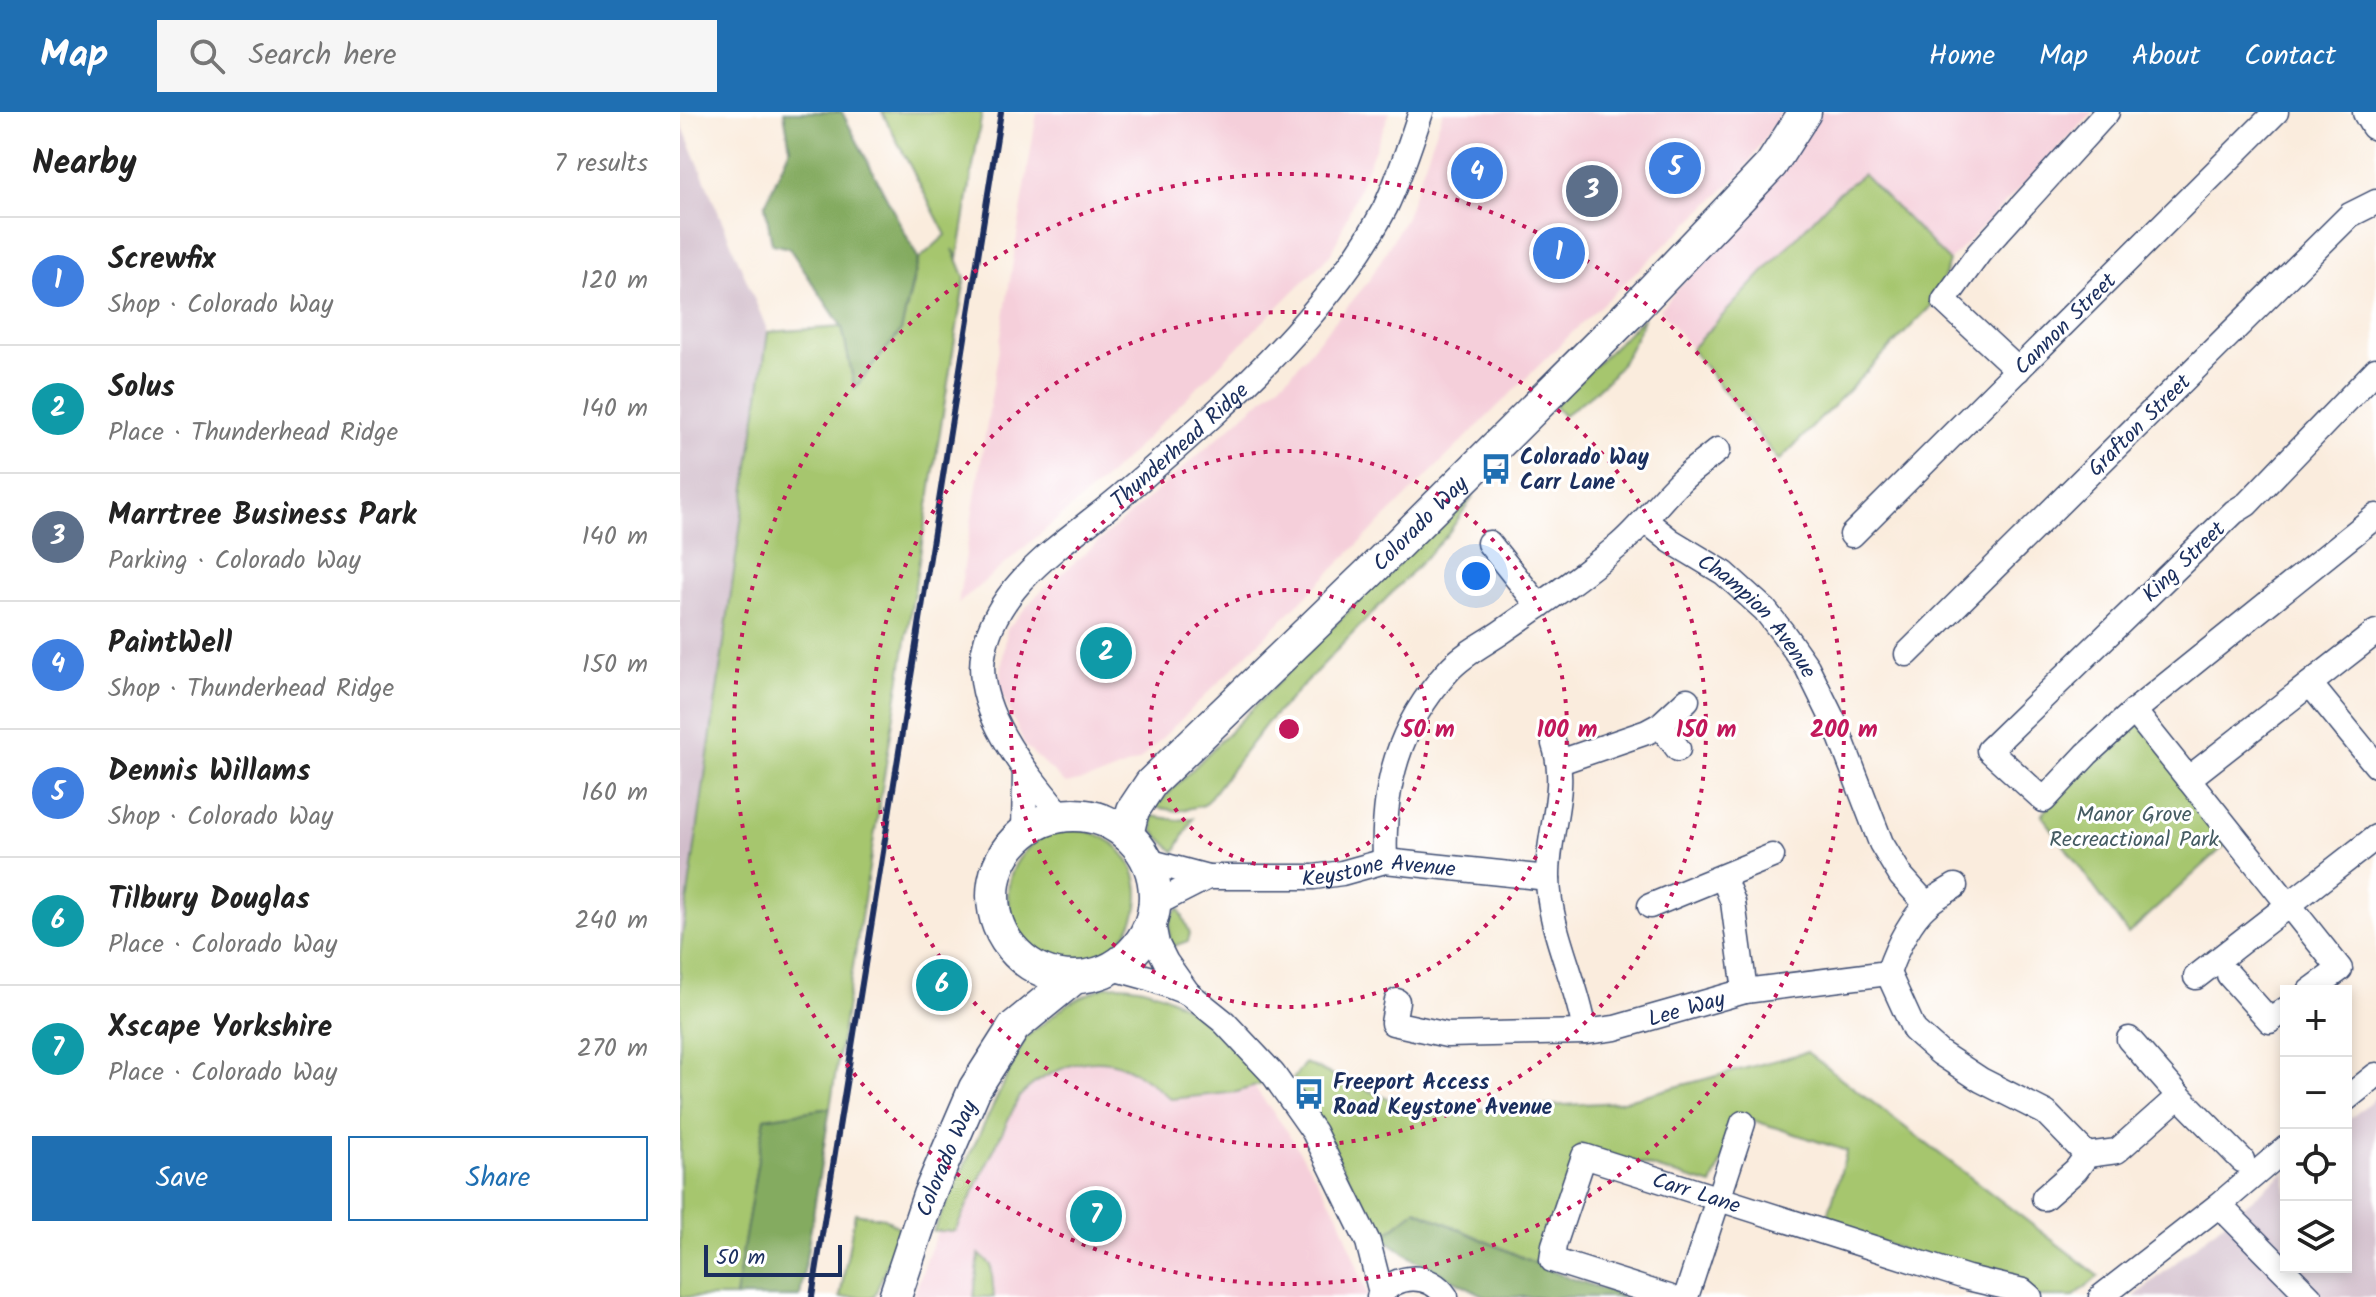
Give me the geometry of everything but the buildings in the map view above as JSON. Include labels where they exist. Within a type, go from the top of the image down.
[{"type":"main road","name":"Colorado Way","points":[[1127,835],[1133,810],[1151,783],[1371,571],[1629,314],[1771,165],[1805,112]]},
{"type":"main road","points":[[2369,112],[2376,124]]},
{"type":"main road","name":"Colorado Way","points":[[1067,814],[1108,806],[1151,783]]},
{"type":"main road","points":[[1067,814],[1088,815],[1114,824],[1135,841],[1148,861],[1154,881],[1154,912],[1141,943],[1121,964],[1093,976],[1074,978],[1043,972],[1019,957],[1004,938],[995,916],[992,893],[997,869],[1007,848],[1024,831],[1047,818],[1067,814]]},
{"type":"main road","name":"Colorado Way","points":[[1014,1027],[1022,986],[1019,957]]},
{"type":"main road","name":"Colorado Way","points":[[895,1297],[929,1195],[975,1088],[1014,1027],[1074,978]]},
{"type":"street","name":"Thunderhead Ridge","points":[[1067,814],[1025,771],[995,716],[983,685],[983,653],[990,626],[1005,600],[1026,576],[1125,494],[1216,411],[1283,346],[1329,293],[1383,210],[1398,179],[1421,112]]},
{"type":"street","points":[[2018,370],[1944,301],[1979,253],[2107,112]]},
{"type":"street","name":"Cannon Street","points":[[1852,535],[2276,112]]},
{"type":"street","name":"Grafton Street","points":[[1907,654],[2350,215],[2376,202]]},
{"type":"street","name":"King Street","points":[[2134,711],[2087,754],[2044,800],[1989,750],[2234,512],[2247,504],[2376,370]]},
{"type":"street","points":[[1385,861],[1383,822],[1392,768],[1402,739],[1416,713],[1450,667],[1617,547],[1646,521],[1676,484],[1718,450]]},
{"type":"street","points":[[2318,985],[2340,969],[2134,711],[2376,516]]},
{"type":"street","name":"Champion Avenue","points":[[1646,521],[1671,541],[1724,573],[1765,610],[1783,633],[1807,667],[1836,726],[1881,843],[1901,876],[1927,905]]},
{"type":"street","points":[[1489,543],[1539,606]]},
{"type":"street","points":[[2188,779],[2376,632]]},
{"type":"street","points":[[2310,684],[2376,765]]},
{"type":"street","points":[[1585,1032],[1580,1001],[1558,944],[1548,878],[1559,793],[1557,753],[1613,745],[1660,725],[1687,700]]},
{"type":"street","points":[[1660,725],[1678,749]]},
{"type":"street","name":"Thunderhead Ridge","points":[[1024,831],[1025,771]]},
{"type":"street","points":[[2196,977],[2376,837]]},
{"type":"street","points":[[1650,906],[1772,856]]},
{"type":"street","name":"Keystone Avenue","points":[[1148,861],[1208,877],[1314,877],[1385,861],[1548,878]]},
{"type":"street","name":"Keystone Avenue","points":[[1154,912],[1208,877]]},
{"type":"street","points":[[1723,877],[1733,902],[1745,991]]},
{"type":"street","points":[[1955,886],[1927,905],[1894,954],[1888,973],[1914,1030],[1940,1053],[1981,1080],[2046,1113],[2087,1155]]},
{"type":"street","points":[[1154,912],[1157,944],[1188,993],[1224,1022],[1273,1074],[1314,1132],[1368,1242],[1380,1295],[1392,1284],[1409,1277]]},
{"type":"street","points":[[1113,968],[1188,993]]},
{"type":"street","name":"Lee Way","points":[[1397,1001],[1393,1023],[1447,1035],[1585,1032],[1615,1028],[1745,991],[1888,973]]},
{"type":"street","points":[[2229,975],[2270,1021],[2280,1014]]},
{"type":"street","points":[[2129,1039],[2242,1160]]},
{"type":"street","points":[[2352,1094],[2376,1075]]},
{"type":"street","points":[[2044,1198],[2076,1170],[2087,1155],[2117,1151],[2179,1096]]},
{"type":"street","points":[[1686,1297],[1743,1123]]},
{"type":"street","points":[[2101,1297],[2280,1153]]},
{"type":"street","name":"Carr Lane","points":[[1669,1297],[1552,1260],[1554,1245],[1584,1156],[1968,1278],[2023,1291],[2030,1297]]},
{"type":"street","points":[[2219,1205],[2310,1297]]},
{"type":"street","points":[[1368,1242],[1409,1277],[1435,1285],[1446,1297]]},
{"type":"shaded area","points":[[1037,112],[1390,112],[1332,253],[1107,477],[958,604]]},
{"type":"shaded area","points":[[1443,112],[1782,112],[1743,172],[1582,323],[1139,761],[1101,776],[1066,784],[1025,746],[999,687],[1007,629],[1037,595],[1290,375],[1368,282],[1405,219]]},
{"type":"shaded area","points":[[1821,112],[2093,112],[1949,261],[1863,174],[1837,194],[1691,349],[1660,309],[1788,163]]},
{"type":"shaded area","points":[[680,120],[768,332],[680,952]]},
{"type":"shaded area","points":[[1032,1038],[1228,1052],[1285,1128],[1338,1213],[1368,1297],[913,1297],[939,1226]]},
{"type":"shaded area","points":[[2376,1097],[2376,1297],[2134,1297],[2280,1176],[2280,1273],[2352,1273],[2352,1117]]},
{"type":"green space","points":[[784,112],[842,112],[918,258],[901,331],[855,388],[842,327],[789,248],[772,244],[765,205],[790,148]]},
{"type":"green space","points":[[882,112],[982,112],[958,258],[953,249],[965,278],[830,1108],[765,1118],[735,1297],[680,1297],[680,952],[768,332],[842,327],[854,386],[901,331],[919,259],[946,235]]},
{"type":"green space","points":[[1863,174],[1949,261],[1937,300],[1779,461],[1691,349],[1837,194]]},
{"type":"green space","points":[[1644,317],[1629,350],[1612,374],[1563,416],[1554,406]]},
{"type":"green space","points":[[1473,497],[1447,535],[1267,723],[1204,805],[1178,811],[1155,807],[1433,526]]},
{"type":"green space","name":"Manor Grove Recreactional Park","points":[[2134,716],[2231,840],[2128,934],[2042,815],[2089,760]]},
{"type":"green space","points":[[1152,816],[1178,820],[1193,818],[1175,852],[1154,832]]},
{"type":"green space","points":[[1073,830],[1098,835],[1119,849],[1133,870],[1138,895],[1133,920],[1119,941],[1098,955],[1073,960],[1048,955],[1027,941],[1013,920],[1008,895],[1013,870],[1027,849],[1048,835]]},
{"type":"green space","points":[[1179,908],[1190,933],[1188,941],[1171,947],[1170,921]]},
{"type":"green space","points":[[1106,986],[1141,988],[1182,1005],[1217,1033],[1262,1084],[1237,1092],[1171,1099],[1135,1072],[1110,1062],[1082,1062],[1059,1070],[1035,1083],[1019,1097],[955,1231],[933,1231],[1026,1037],[1081,997]]},
{"type":"green space","points":[[1807,1052],[2099,1276],[2073,1297],[2033,1297],[1826,1222],[1847,1151],[1740,1116],[1712,1185],[1579,1145],[1542,1266],[1416,1210],[1382,1237],[1293,1079],[1305,1063],[1420,1113],[1619,1102]]},
{"type":"green space","points":[[830,1108],[800,1297],[735,1297],[765,1118]]},
{"type":"green space","points":[[1416,1210],[1559,1274],[1626,1297],[1487,1297],[1414,1260],[1382,1237]]},
{"type":"green space","points":[[855,1213],[884,1218],[901,1229],[874,1297],[840,1297]]},
{"type":"green space","points":[[979,1254],[991,1265],[994,1297],[974,1297]]},
{"type":"railway","points":[[812,1297],[1001,112]]},
{"type":"place","name":"Dennis Willams","points":[[1675,168]]},
{"type":"place","name":"PaintWell","points":[[1477,173]]},
{"type":"place","name":"Marrtree Business Park","points":[[1592,191]]},
{"type":"place","name":"Screwfix","points":[[1559,253]]},
{"type":"place","name":"Colorado Way Carr Lane","points":[[1496,469]]},
{"type":"place","name":"Solus","points":[[1106,653]]},
{"type":"place","name":"Tilbury Douglas","points":[[942,985]]},
{"type":"place","name":"Freeport Access Road Keystone Avenue","points":[[1309,1094]]},
{"type":"place","name":"Xscape Yorkshire","points":[[1096,1216]]}]
